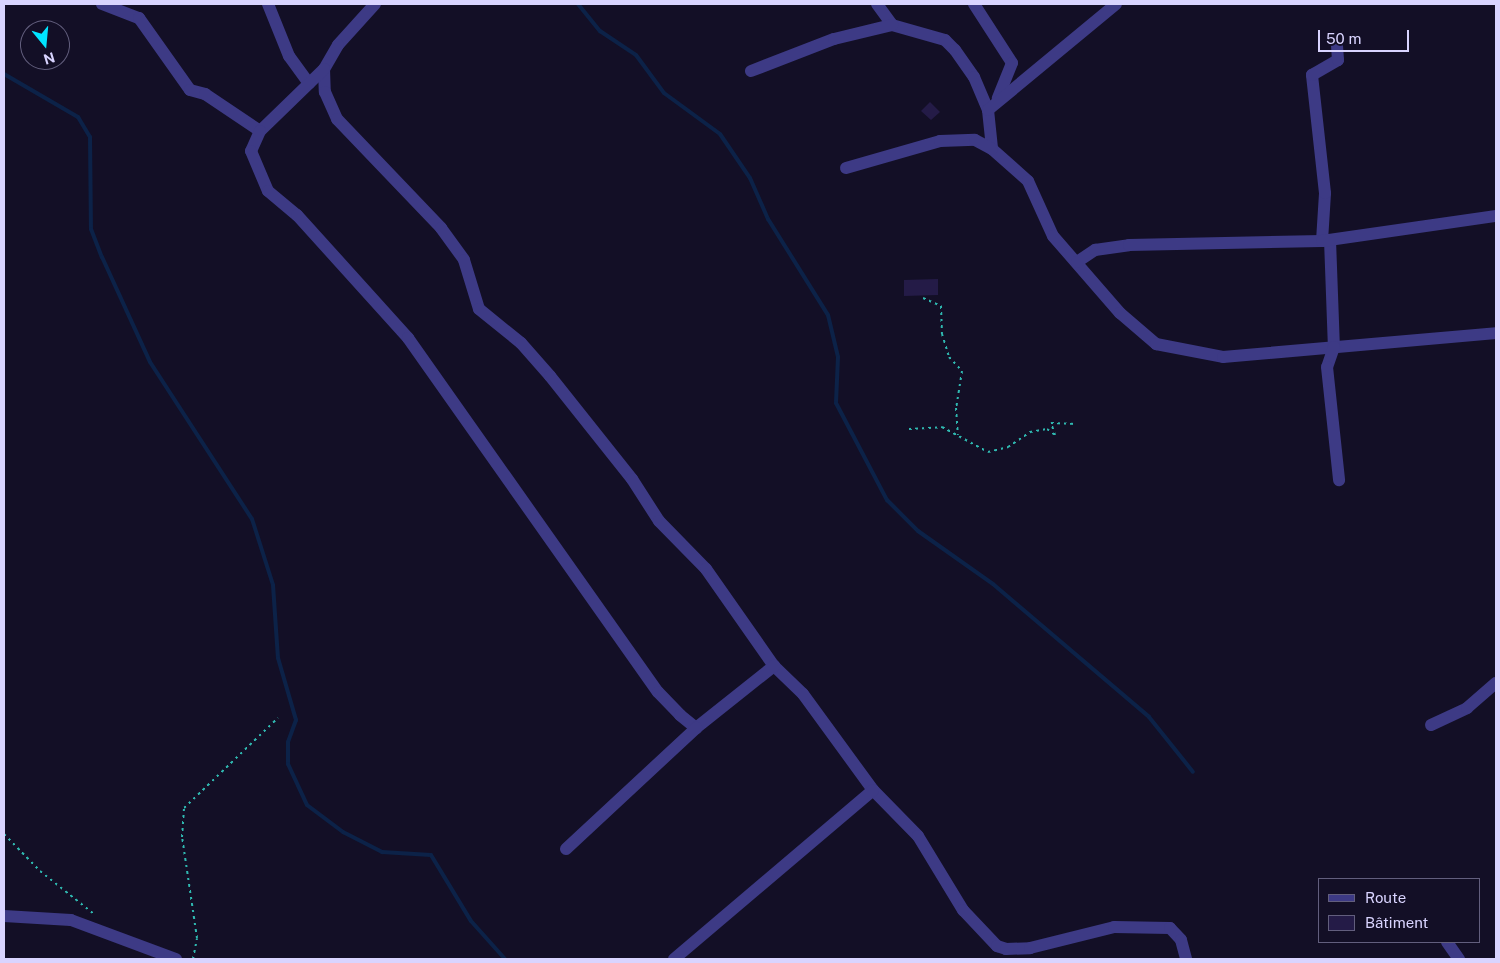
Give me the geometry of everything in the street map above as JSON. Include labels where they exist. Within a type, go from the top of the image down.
[{"type":"street","points":[[102,4],[140,18],[190,90],[206,94],[229,114],[260,131]]},
{"type":"street","points":[[268,4],[289,56],[309,84]]},
{"type":"street","points":[[375,4],[338,44],[324,69],[260,131],[251,151],[268,190],[297,216],[408,338],[658,692],[696,728]]},
{"type":"street","points":[[877,4],[892,25]]},
{"type":"street","points":[[974,4],[1012,63],[998,100]]},
{"type":"street","points":[[988,110],[1116,4]]},
{"type":"street","points":[[751,71],[834,39],[892,25],[945,40],[974,77],[988,110],[992,149]]},
{"type":"street","points":[[1337,45],[1338,60],[1312,75],[1325,193],[1326,240],[1334,347],[1326,367],[1339,480]]},
{"type":"street","points":[[324,69],[325,92],[337,119],[414,196],[452,244],[464,260],[480,309],[521,342],[550,376],[632,479],[659,521],[706,570],[774,666],[803,694],[873,790],[918,836],[963,910],[996,946],[1009,954],[1114,927],[1170,928],[1181,940],[1186,959]]},
{"type":"street","points":[[846,168],[940,141],[975,140],[992,149],[1028,181],[1053,236],[1120,313],[1167,349],[1223,357],[1496,333]]},
{"type":"street","points":[[1077,262],[1095,250],[1129,245],[1326,240],[1496,216]]},
{"type":"street","points":[[566,849],[696,728],[774,666]]},
{"type":"street","points":[[1431,725],[1468,708],[1496,683]]},
{"type":"street","points":[[674,959],[873,790]]},
{"type":"street","points":[[4,916],[71,920],[176,959]]},
{"type":"street","points":[[1448,943],[1459,959]]},
{"type":"path","points":[[923,298],[941,306],[942,334],[949,357],[962,371],[956,408],[958,435]]},
{"type":"path","points":[[909,429],[942,427],[988,452],[1008,447],[1030,432],[1047,429],[1056,435],[1051,423],[1077,424]]},
{"type":"path","points":[[193,959],[197,938],[182,837],[184,808],[278,718]]},
{"type":"path","points":[[4,834],[40,871],[99,918]]},
{"type":"building","points":[[930,102],[940,112],[931,120],[921,111]]},
{"type":"building","points":[[938,279],[938,295],[904,296],[904,280]]},
{"type":"waterway","points":[[578,4],[600,31],[636,55],[664,93],[720,134],[750,178],[768,219],[828,315],[838,357],[836,403],[887,500],[918,531],[993,584],[1149,717],[1193,772]]},
{"type":"waterway","points":[[4,74],[78,117],[90,137],[91,229],[102,257],[150,362],[252,519],[273,585],[278,658],[296,720],[288,742],[288,764],[307,805],[343,832],[382,852],[431,855],[471,921],[505,959]]}]
